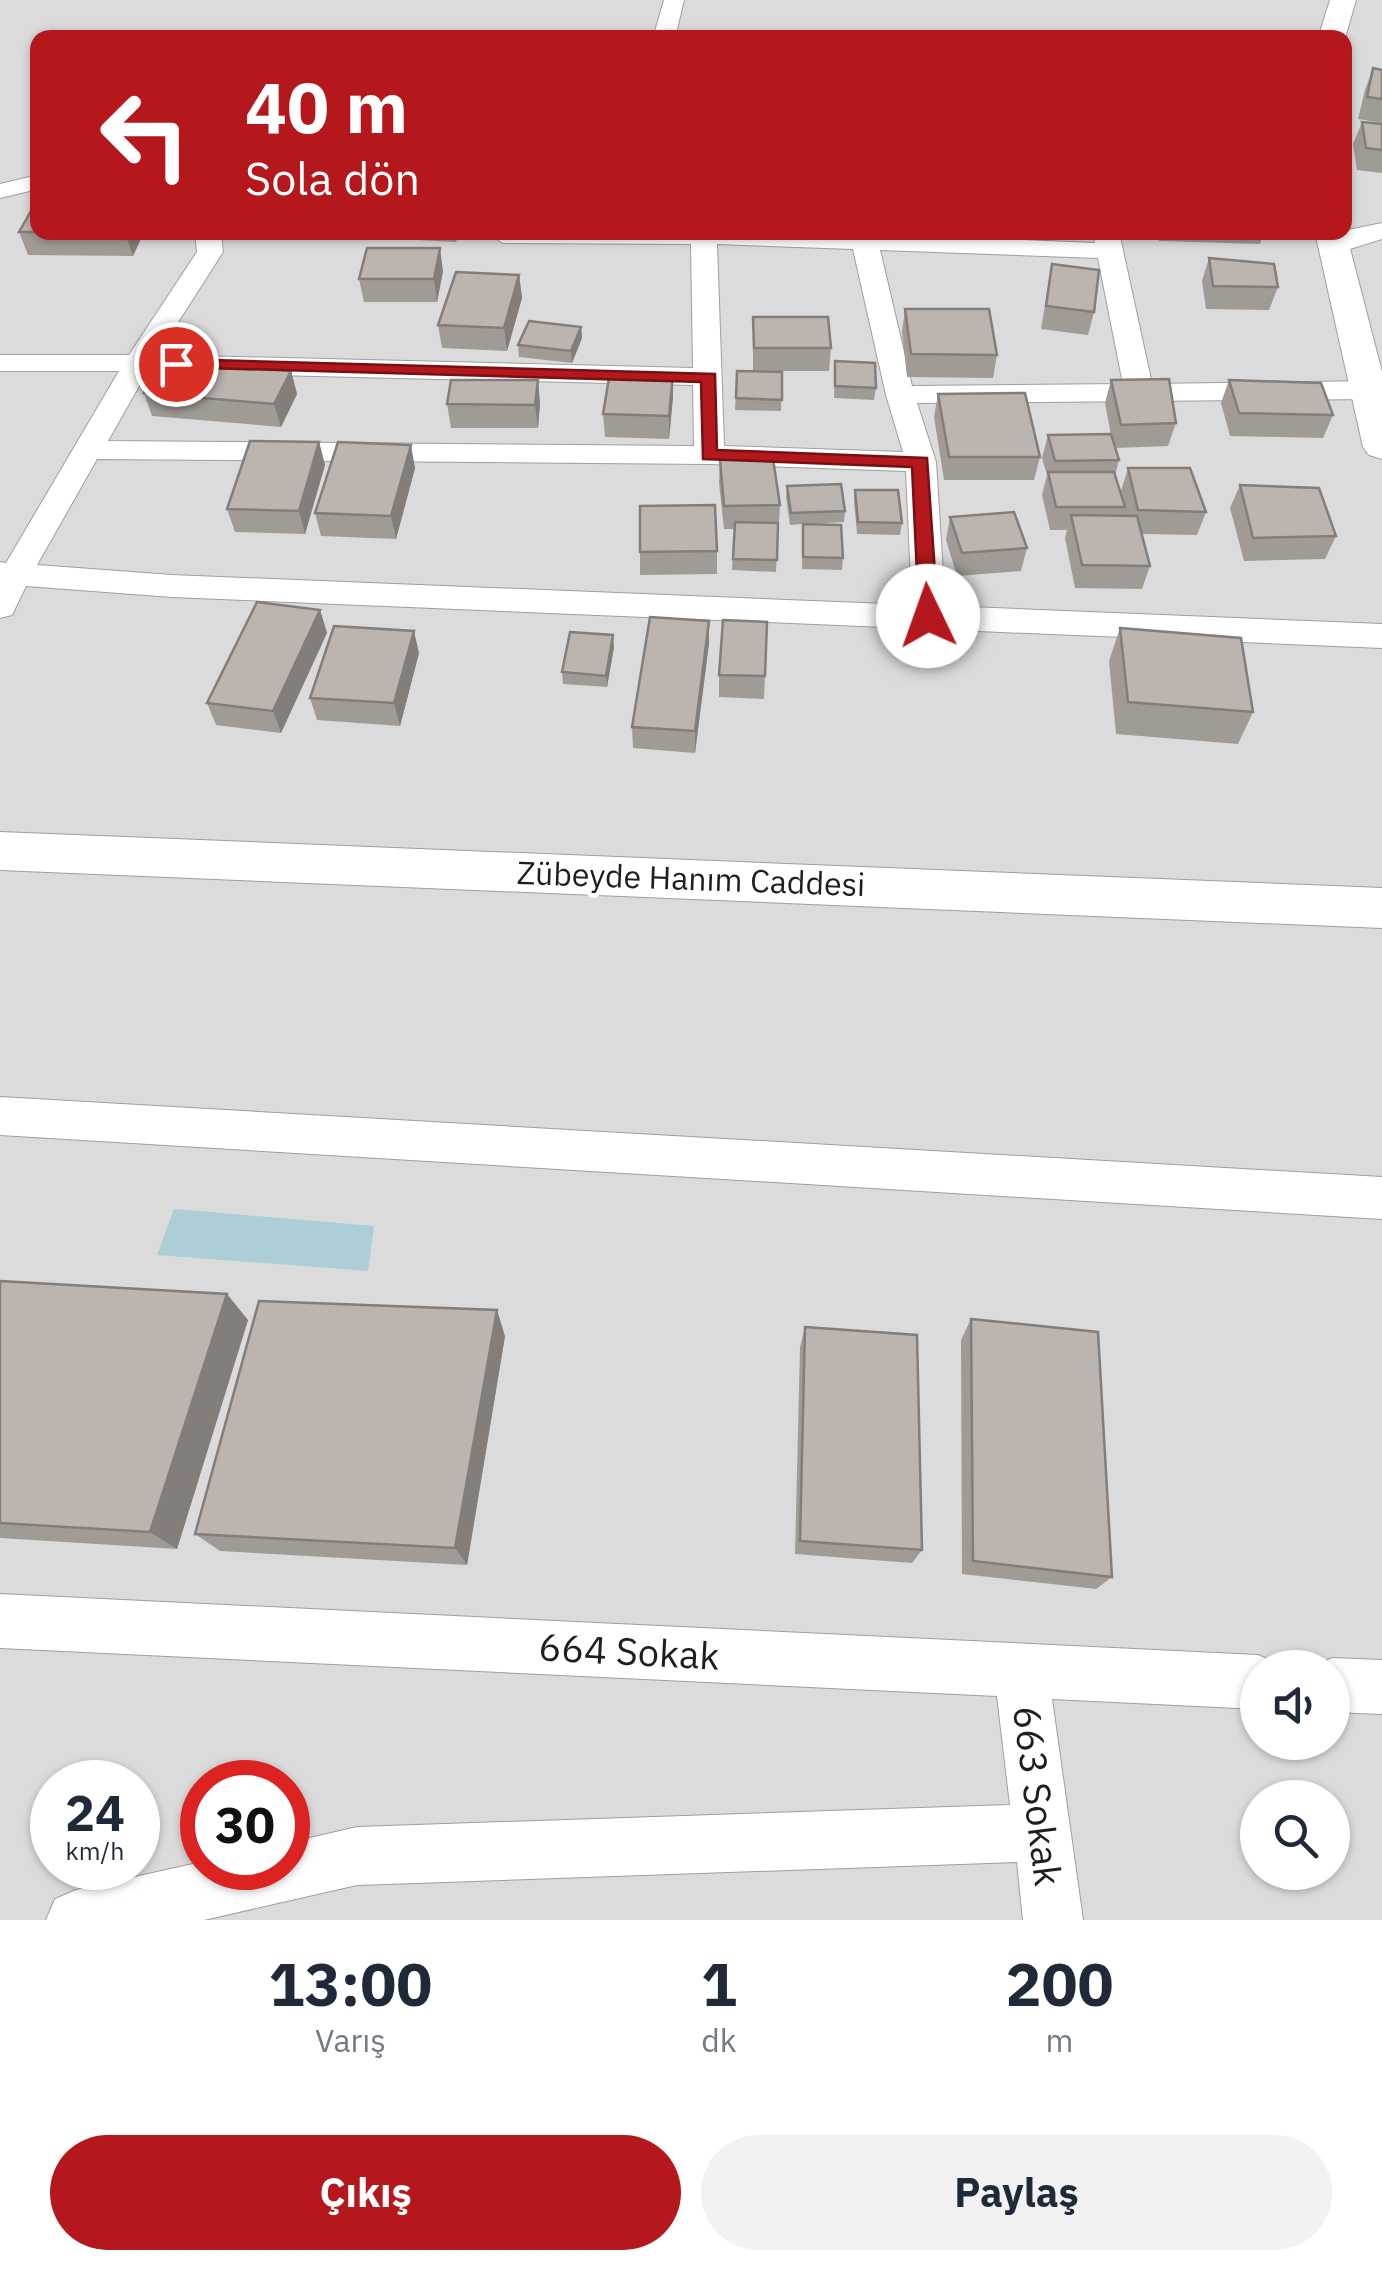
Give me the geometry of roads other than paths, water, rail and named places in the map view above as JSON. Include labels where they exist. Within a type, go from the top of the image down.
[{"type":"street","points":[[666,30],[674,0]]},
{"type":"street","points":[[1334,30],[1343,0]]},
{"type":"street","points":[[0,191],[30,184]]},
{"type":"street","points":[[1352,236],[1382,231]]},
{"type":"street","points":[[0,608],[7,574],[210,252],[209,240]]},
{"type":"street","points":[[704,240],[709,456]]},
{"type":"street","points":[[811,240],[1108,242],[1139,391]]},
{"type":"street","points":[[1333,240],[1382,446]]},
{"type":"street","points":[[865,243],[900,395],[921,462],[928,616]]},
{"type":"street","points":[[0,363],[138,362],[709,377]]},
{"type":"street","points":[[900,395],[1371,390]]},
{"type":"street","points":[[88,450],[921,462]]},
{"type":"street","points":[[7,574],[172,586],[1382,636]]},
{"type":"street","name":"Zübeyde Hanım Caddesi","points":[[0,851],[1382,908]]},
{"type":"street","points":[[0,1116],[1382,1198]]},
{"type":"street","name":"664 Sokak","points":[[0,1621],[1240,1681]]},
{"type":"street","name":"663 Sokak","points":[[1021,1671],[1052,1920]]},
{"type":"street","points":[[1350,1686],[1382,1687]]},
{"type":"street","points":[[76,1920],[357,1856],[1042,1833]]},
{"type":"water","points":[[174,1209],[374,1226],[368,1271],[157,1255]]}]
